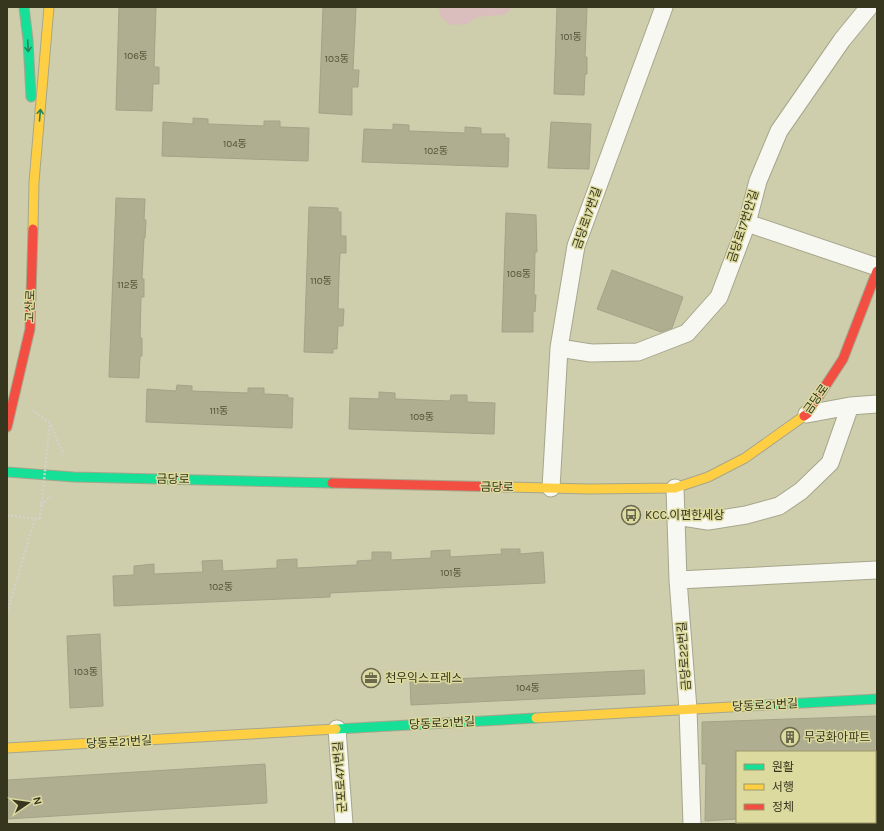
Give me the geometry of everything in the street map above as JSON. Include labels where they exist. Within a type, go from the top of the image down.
[{"type":"street","name":"고산로","points":[[24,7],[28,40],[34,182]]},
{"type":"street","name":"고산로","points":[[7,427],[30,329],[34,182],[49,7]]},
{"type":"street","name":"금당로17번길","points":[[551,488],[559,348],[576,246],[664,7]]},
{"type":"street","name":"금당로17번안길","points":[[559,348],[591,353],[638,352],[687,333],[719,297],[747,223],[758,181],[779,131],[842,40],[869,7]]},
{"type":"street","points":[[747,223],[877,267]]},
{"type":"street","name":"금당로","points":[[7,472],[74,477],[551,488],[675,488],[708,477],[745,458],[807,414],[843,359],[877,271]]},
{"type":"street","points":[[807,414],[850,406],[877,404]]},
{"type":"street","points":[[676,516],[708,520],[746,515],[779,506],[801,491],[830,463],[850,406]]},
{"type":"street","name":"금당로22번길","points":[[675,488],[678,580],[688,709],[692,824]]},
{"type":"street","points":[[678,580],[877,570]]},
{"type":"street","name":"당동로21번길","points":[[7,748],[877,699]]},
{"type":"street","name":"군포로471번길","points":[[336,729],[344,824]]},
{"type":"street","points":[[860,824],[877,823]]},
{"type":"path","points":[[7,515],[40,519],[50,423],[74,477]]},
{"type":"path","points":[[7,613],[35,518]]},
{"type":"shaded area","points":[[438,7],[512,7],[507,13],[501,15],[475,18],[468,24],[450,25],[441,17]]},
{"type":"building","points":[[119,7],[156,7],[154,67],[159,67],[159,84],[153,84],[152,111],[116,110]]},
{"type":"building","points":[[323,7],[356,7],[353,70],[359,70],[358,87],[352,87],[352,115],[319,113]]},
{"type":"building","points":[[557,7],[587,7],[585,57],[587,57],[587,74],[585,74],[584,95],[554,94]]},
{"type":"building","points":[[193,118],[208,119],[208,124],[264,126],[264,121],[280,121],[280,127],[309,128],[308,161],[162,156],[163,122],[193,124]]},
{"type":"building","points":[[551,122],[591,124],[589,169],[548,168]]},
{"type":"building","points":[[393,124],[409,125],[409,131],[465,133],[465,127],[481,128],[481,134],[505,134],[505,138],[509,138],[508,167],[362,162],[364,129],[393,130]]},
{"type":"building","points":[[116,198],[145,199],[144,220],[146,220],[142,279],[144,279],[144,297],[141,297],[140,338],[142,338],[142,356],[140,356],[139,378],[109,377]]},
{"type":"building","points":[[309,207],[338,208],[338,212],[341,212],[341,236],[346,236],[346,253],[340,253],[339,276],[338,309],[344,309],[343,326],[338,326],[337,349],[333,349],[333,353],[304,352]]},
{"type":"building","points":[[506,213],[536,215],[537,252],[535,252],[534,295],[536,295],[535,312],[533,311],[533,332],[502,332]]},
{"type":"building","points":[[612,270],[683,297],[672,328],[661,332],[597,309]]},
{"type":"building","points":[[177,385],[192,386],[192,391],[248,393],[248,388],[264,388],[264,394],[288,395],[288,398],[293,398],[292,428],[146,422],[147,389],[176,391]]},
{"type":"building","points":[[379,392],[395,393],[395,399],[450,401],[451,395],[467,395],[467,402],[495,403],[494,434],[349,429],[350,398],[379,399]]},
{"type":"building","points":[[501,549],[520,549],[520,554],[543,552],[545,583],[330,593],[330,597],[114,606],[113,576],[134,575],[134,566],[154,564],[154,574],[203,572],[202,561],[222,560],[223,571],[277,568],[277,560],[297,559],[297,568],[357,565],[357,561],[372,560],[372,552],[391,552],[391,560],[431,558],[431,551],[450,550],[450,557],[502,554]]},
{"type":"building","points":[[100,634],[103,706],[70,708],[67,636]]},
{"type":"building","points":[[644,670],[645,694],[411,705],[410,681]]},
{"type":"building","name":"무궁화아파트","points":[[877,716],[877,752],[736,751],[736,819],[705,821],[706,764],[702,764],[702,722]]},
{"type":"building","points":[[265,764],[267,803],[7,819],[7,780]]},
{"type":"traffic: fast","points":[[24,7],[28,40],[31,97]]},
{"type":"traffic: fast","points":[[7,472],[74,477],[332,483]]},
{"type":"traffic: fast","points":[[748,706],[877,699]]},
{"type":"traffic: fast","points":[[336,729],[536,718]]},
{"type":"traffic: slow","points":[[33,229],[34,182],[49,7]]},
{"type":"traffic: slow","points":[[505,487],[589,489],[675,488],[708,477],[745,458],[804,416]]},
{"type":"traffic: slow","points":[[536,718],[748,706]]},
{"type":"traffic: slow","points":[[7,748],[336,729]]},
{"type":"traffic: jam","points":[[7,427],[30,329],[33,229]]},
{"type":"traffic: jam","points":[[804,416],[807,414],[843,359],[877,271]]},
{"type":"traffic: jam","points":[[332,483],[505,487]]},
{"type":"place","name":"KCC.이편한세상","points":[[631,515]]},
{"type":"place","name":"천우익스프레스","points":[[371,678]]},
{"type":"place","name":"무궁화아파트","points":[[790,737]]}]
